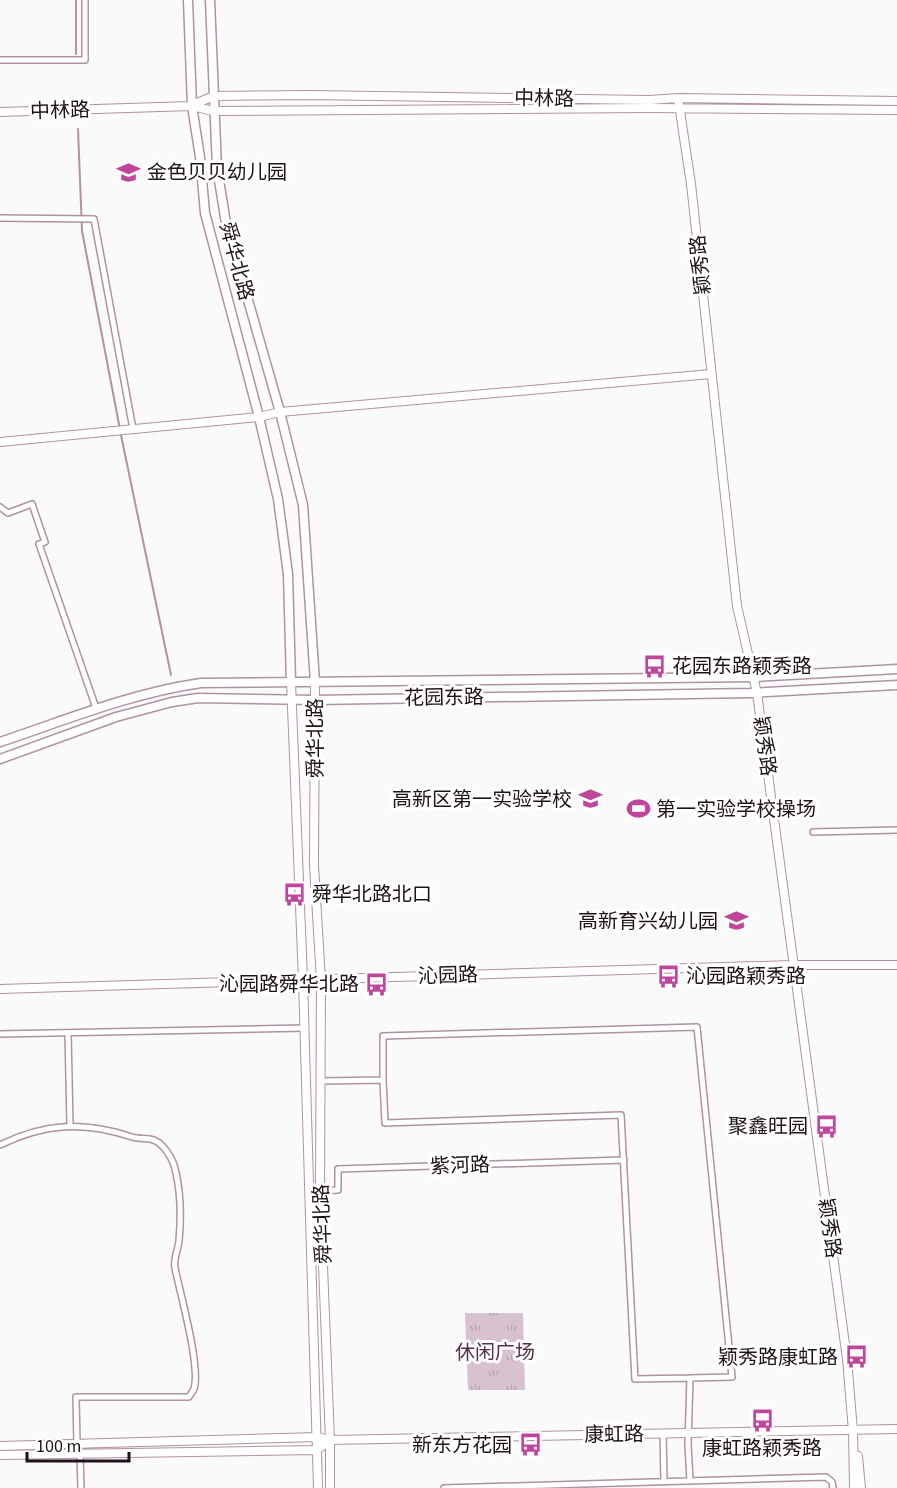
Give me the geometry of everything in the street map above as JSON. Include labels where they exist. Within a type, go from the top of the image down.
[{"type":"main road","name":"舜华北路","points":[[188,0],[192,106],[205,213],[259,417],[278,500],[288,574],[318,1488]]},
{"type":"main road","name":"舜华北路","points":[[210,0],[217,168],[226,223],[280,412],[303,505],[315,682],[314,865],[321,980],[320,1191],[330,1488]]},
{"type":"main road","name":"中林路","points":[[192,106],[214,96],[310,95],[897,101]]},
{"type":"main road","name":"颖秀路","points":[[678,99],[691,184],[737,606],[755,677],[847,1359],[853,1431],[854,1488]]},
{"type":"main road","name":"中林路","points":[[0,112],[192,106],[213,111],[897,110]]},
{"type":"main road","points":[[0,442],[259,417],[280,412],[711,374]]},
{"type":"main road","name":"花园东路","points":[[0,742],[96,708],[170,687],[201,683],[755,677],[897,669]]},
{"type":"main road","name":"花园东路","points":[[0,759],[116,717],[172,702],[198,698],[315,700],[757,693],[897,685]]},
{"type":"main road","name":"沁园路","points":[[0,989],[794,965],[897,965]]},
{"type":"main road","name":"康虹路","points":[[0,1446],[317,1437],[330,1440],[897,1429]]},
{"type":"main road","name":"颖秀路","points":[[853,1431],[859,1460],[861,1488]]},
{"type":"main road","points":[[0,1455],[317,1450],[330,1440]]},
{"type":"street","points":[[0,60],[85,60],[85,0]]},
{"type":"street","points":[[0,218],[94,219],[133,429]]},
{"type":"street","points":[[0,507],[8,513],[32,504],[45,542],[39,544],[96,708]]},
{"type":"street","points":[[813,832],[897,830]]},
{"type":"street","points":[[0,1034],[304,1028]]},
{"type":"street","points":[[697,1028],[732,1377],[634,1378],[621,1115],[385,1123],[383,1080],[383,1036],[697,1028]]},
{"type":"street","points":[[68,1033],[70,1125]]},
{"type":"street","points":[[321,1081],[383,1080]]},
{"type":"street","points":[[0,1145],[39,1130],[70,1125],[116,1130],[135,1138],[153,1139],[164,1146],[176,1170],[180,1198],[179,1243],[174,1265],[180,1284],[195,1369],[194,1389],[189,1397],[76,1397],[77,1444]]},
{"type":"street","name":"紫河路","points":[[320,1191],[338,1190],[338,1169],[624,1160]]},
{"type":"street","points":[[690,1378],[688,1444],[690,1481]]},
{"type":"street","points":[[663,1433],[664,1482]]},
{"type":"street","points":[[80,1454],[81,1488]]},
{"type":"street","points":[[444,1488],[826,1477],[832,1482],[833,1488]]},
{"type":"green space","name":"休闲广场","points":[[465,1313],[523,1313],[525,1390],[468,1390]]},
{"type":"waterway","points":[[76,0],[76,54]]},
{"type":"waterway","points":[[78,129],[82,231],[122,440],[171,675]]},
{"type":"place","name":"金色贝贝幼儿园","points":[[129,172]]},
{"type":"place","name":"花园东路颖秀路","points":[[654,666]]},
{"type":"place","name":"高新区第一实验学校","points":[[590,799]]},
{"type":"place","name":"第一实验学校操场","points":[[638,809]]},
{"type":"place","name":"舜华北路北口","points":[[294,894]]},
{"type":"place","name":"高新育兴幼儿园","points":[[736,921]]},
{"type":"place","name":"沁园路颖秀路","points":[[668,976]]},
{"type":"place","name":"沁园路舜华北路","points":[[377,984]]},
{"type":"place","name":"聚鑫旺园","points":[[826,1126]]},
{"type":"place","name":"颖秀路康虹路","points":[[856,1357]]},
{"type":"place","name":"康虹路颖秀路","points":[[762,1420]]},
{"type":"place","name":"新东方花园","points":[[530,1445]]}]
